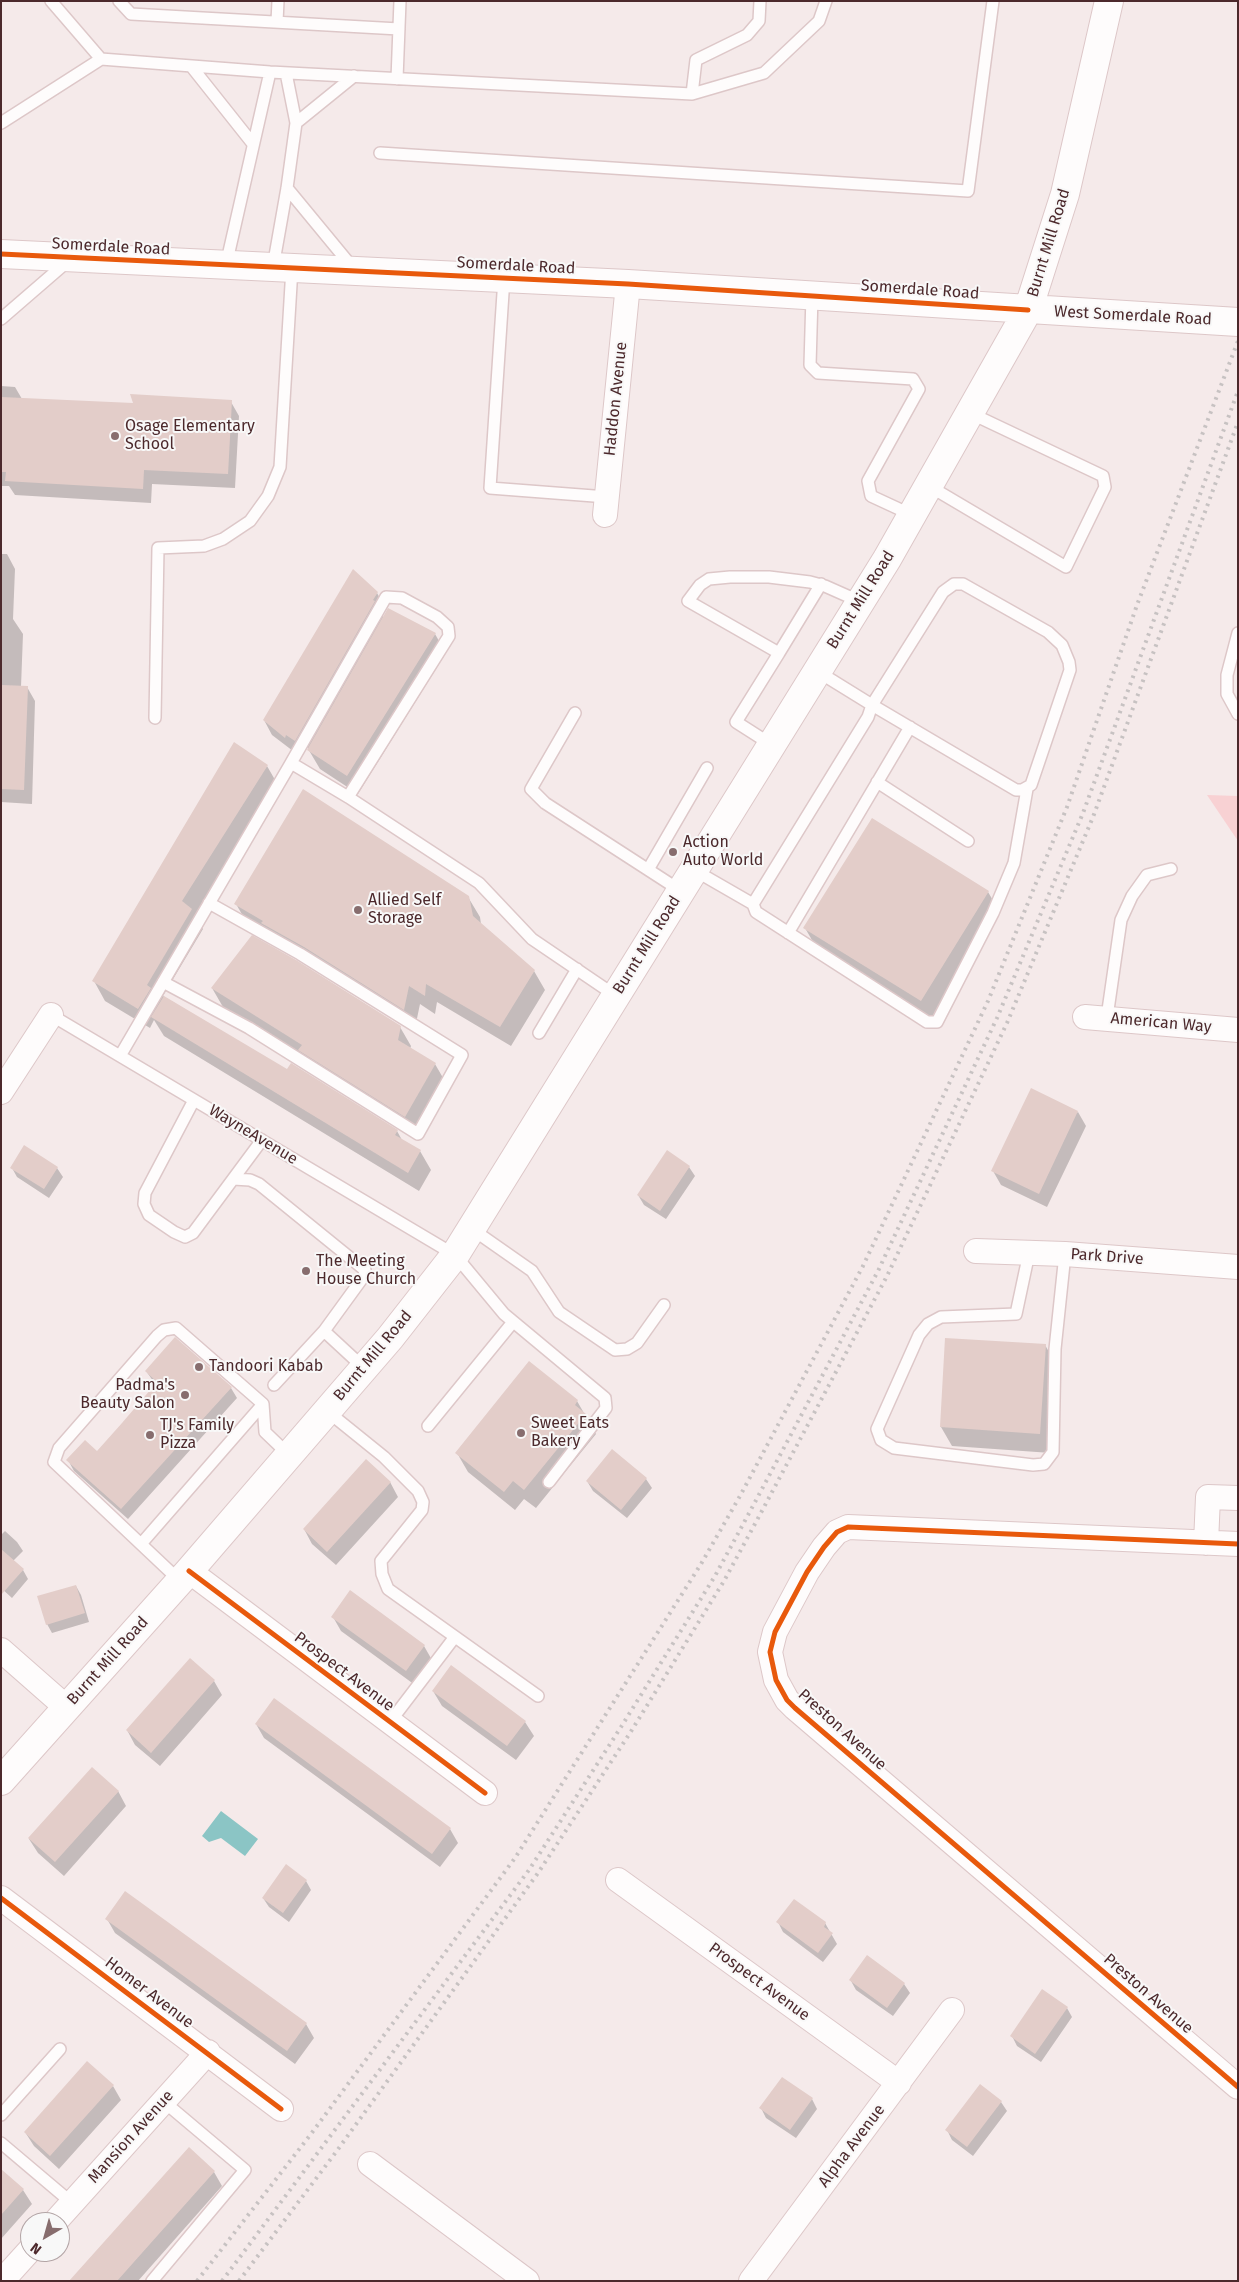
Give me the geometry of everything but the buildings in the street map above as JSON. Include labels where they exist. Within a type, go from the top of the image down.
[{"type":"main road","name":"Burnt Mill Road","points":[[1,1780],[184,1576],[364,1368],[454,1255],[616,996],[861,602],[1028,310],[1066,194],[1110,1]]},
{"type":"main road","name":"Somerdale Road","points":[[1,254],[628,284],[1028,310]]},
{"type":"main road","name":"West Somerdale Road","points":[[1028,310],[1238,322]]},
{"type":"street","name":"Haddon Avenue","points":[[606,506],[628,284]]},
{"type":"street","points":[[1,1092],[51,1015]]},
{"type":"street","name":"American Way","points":[[1096,1017],[1238,1030]]},
{"type":"street","name":"Park Drive","points":[[976,1250],[1065,1254],[1238,1267]]},
{"type":"street","points":[[1206,1543],[1208,1497],[1238,1498]]},
{"type":"street","name":"Preston Avenue","points":[[1238,1544],[848,1527],[837,1532],[824,1546],[775,1632],[770,1652],[776,1680],[787,1700],[795,1708],[1238,2087]]},
{"type":"street","name":"Prospect Avenue","points":[[184,1576],[390,1722],[485,1793]]},
{"type":"street","points":[[1,1650],[67,1708]]},
{"type":"street","name":"Prospect Avenue","points":[[618,1880],[899,2084]]},
{"type":"street","name":"Homer Avenue","points":[[1,1898],[208,2052],[281,2109]]},
{"type":"street","name":"Alpha Avenue","points":[[751,2281],[899,2084],[952,2010]]},
{"type":"street","name":"Mansion Avenue","points":[[64,2212],[208,2052]]},
{"type":"street","points":[[370,2164],[527,2281]]},
{"type":"street","points":[[2,2281],[20,2261]]},
{"type":"lane","points":[[51,1],[101,59]]},
{"type":"lane","points":[[119,1],[131,14],[399,29]]},
{"type":"lane","points":[[277,22],[278,1]]},
{"type":"lane","points":[[397,79],[400,1]]},
{"type":"lane","points":[[692,94],[696,60],[747,36],[759,22],[760,1]]},
{"type":"lane","points":[[1,123],[101,59],[286,73],[692,94],[764,73],[819,21],[826,1]]},
{"type":"lane","points":[[380,153],[968,191],[993,1]]},
{"type":"lane","points":[[191,66],[253,144]]},
{"type":"lane","points":[[226,265],[270,72]]},
{"type":"lane","points":[[155,718],[158,548],[204,546],[223,539],[250,520],[268,496],[280,467],[282,268],[287,188],[296,123],[286,73]]},
{"type":"lane","points":[[296,123],[354,76]]},
{"type":"lane","points":[[287,188],[356,271]]},
{"type":"lane","points":[[1,319],[72,257]]},
{"type":"lane","points":[[504,278],[490,488],[606,506]]},
{"type":"lane","points":[[812,296],[810,365],[818,373],[912,379],[919,389],[868,481],[871,496],[912,515]]},
{"type":"lane","points":[[928,486],[1066,567],[1105,487],[1103,476],[970,413]]},
{"type":"lane","points":[[779,653],[688,601],[700,585],[709,579],[769,577],[821,584],[861,602]]},
{"type":"lane","points":[[772,745],[736,722],[821,584]]},
{"type":"lane","points":[[575,713],[531,789],[545,803],[649,868],[753,904],[756,912],[788,933],[927,1022],[937,1022],[993,913],[1014,863],[1028,789],[1070,670],[1062,645],[1048,632],[963,584],[954,584],[943,592],[872,705],[868,717],[753,904]]},
{"type":"lane","points":[[120,1056],[386,597],[402,598],[436,617],[448,627],[449,636],[348,797]]},
{"type":"lane","points":[[1238,633],[1227,675],[1227,694],[1238,714]]},
{"type":"lane","points":[[817,671],[1016,790],[1028,789]]},
{"type":"lane","points":[[788,933],[910,727]]},
{"type":"lane","points":[[290,763],[348,797],[479,883],[532,939],[616,996]]},
{"type":"lane","points":[[649,868],[707,768]]},
{"type":"lane","points":[[877,782],[968,841]]},
{"type":"lane","points":[[1096,1017],[1121,920],[1132,896],[1147,875],[1171,869]]},
{"type":"lane","points":[[163,982],[249,1028],[418,1134],[462,1055],[300,954],[209,903]]},
{"type":"lane","points":[[539,1033],[577,969]]},
{"type":"lane","name":"WayneAvenue","points":[[51,1015],[454,1255],[504,1314],[606,1398],[606,1408],[549,1482]]},
{"type":"lane","points":[[194,1100],[145,1193],[144,1204],[149,1215],[174,1232],[185,1237],[193,1233],[262,1140]]},
{"type":"lane","points":[[233,1179],[250,1180],[259,1184],[365,1270],[364,1276],[324,1331],[274,1385]]},
{"type":"lane","points":[[471,1228],[532,1272],[559,1312],[615,1350],[627,1349],[637,1343],[664,1305]]},
{"type":"lane","points":[[1030,1252],[1016,1314],[941,1317],[923,1329],[877,1429],[881,1440],[894,1448],[1033,1465],[1044,1464],[1053,1452],[1055,1349],[1065,1254]]},
{"type":"lane","points":[[428,1426],[513,1322]]},
{"type":"lane","points":[[184,1576],[141,1544],[54,1462],[60,1448],[157,1336],[164,1330],[176,1328],[263,1404],[266,1432],[288,1455]]},
{"type":"lane","points":[[324,1331],[364,1368]]},
{"type":"lane","points":[[141,1544],[263,1404]]},
{"type":"lane","points":[[327,1410],[384,1458],[418,1491],[423,1502],[422,1510],[381,1561],[382,1574],[388,1589],[454,1638],[538,1696]]},
{"type":"lane","points":[[390,1722],[454,1638]]},
{"type":"lane","points":[[1,2115],[60,2049]]},
{"type":"lane","points":[[152,2281],[245,2170],[163,2102]]},
{"type":"lane","points":[[1,2143],[72,2203]]},
{"type":"shaded area","points":[[1207,795],[1238,796],[1238,841]]},
{"type":"water","points":[[221,1811],[258,1839],[245,1856],[221,1838],[209,1842],[202,1836]]},
{"type":"railway","points":[[197,2281],[311,2134],[515,1858],[701,1564],[740,1496],[863,1266],[988,1001],[1067,807],[1137,605],[1238,341]]},
{"type":"railway","points":[[222,2281],[529,1870],[715,1576],[754,1504],[878,1271],[997,1018],[1083,813],[1238,391]]},
{"type":"railway","points":[[239,2281],[336,2152],[538,1873],[630,1733],[724,1581],[763,1509],[887,1276],[1007,1023],[1093,817],[1238,422]]},
{"type":"cycle path","points":[[1,254],[628,284],[1028,310]]},
{"type":"cycle path","points":[[1238,1544],[848,1527],[837,1532],[807,1572],[775,1632],[770,1652],[776,1680],[787,1700],[795,1708],[1238,2087]]},
{"type":"cycle path","points":[[189,1571],[485,1793]]},
{"type":"cycle path","points":[[1,1898],[281,2109]]},
{"type":"place","name":"Osage Elementary School","points":[[115,436]]},
{"type":"place","name":"Action Auto World","points":[[673,852]]},
{"type":"place","name":"Allied Self Storage","points":[[358,910]]},
{"type":"place","name":"The Meeting House Church","points":[[306,1271]]},
{"type":"place","name":"Tandoori Kabab","points":[[199,1367]]},
{"type":"place","name":"Padma's Beauty Salon","points":[[185,1395]]},
{"type":"place","name":"Sweet Eats Bakery","points":[[521,1433]]},
{"type":"place","name":"TJ's Family Pizza","points":[[150,1435]]}]
